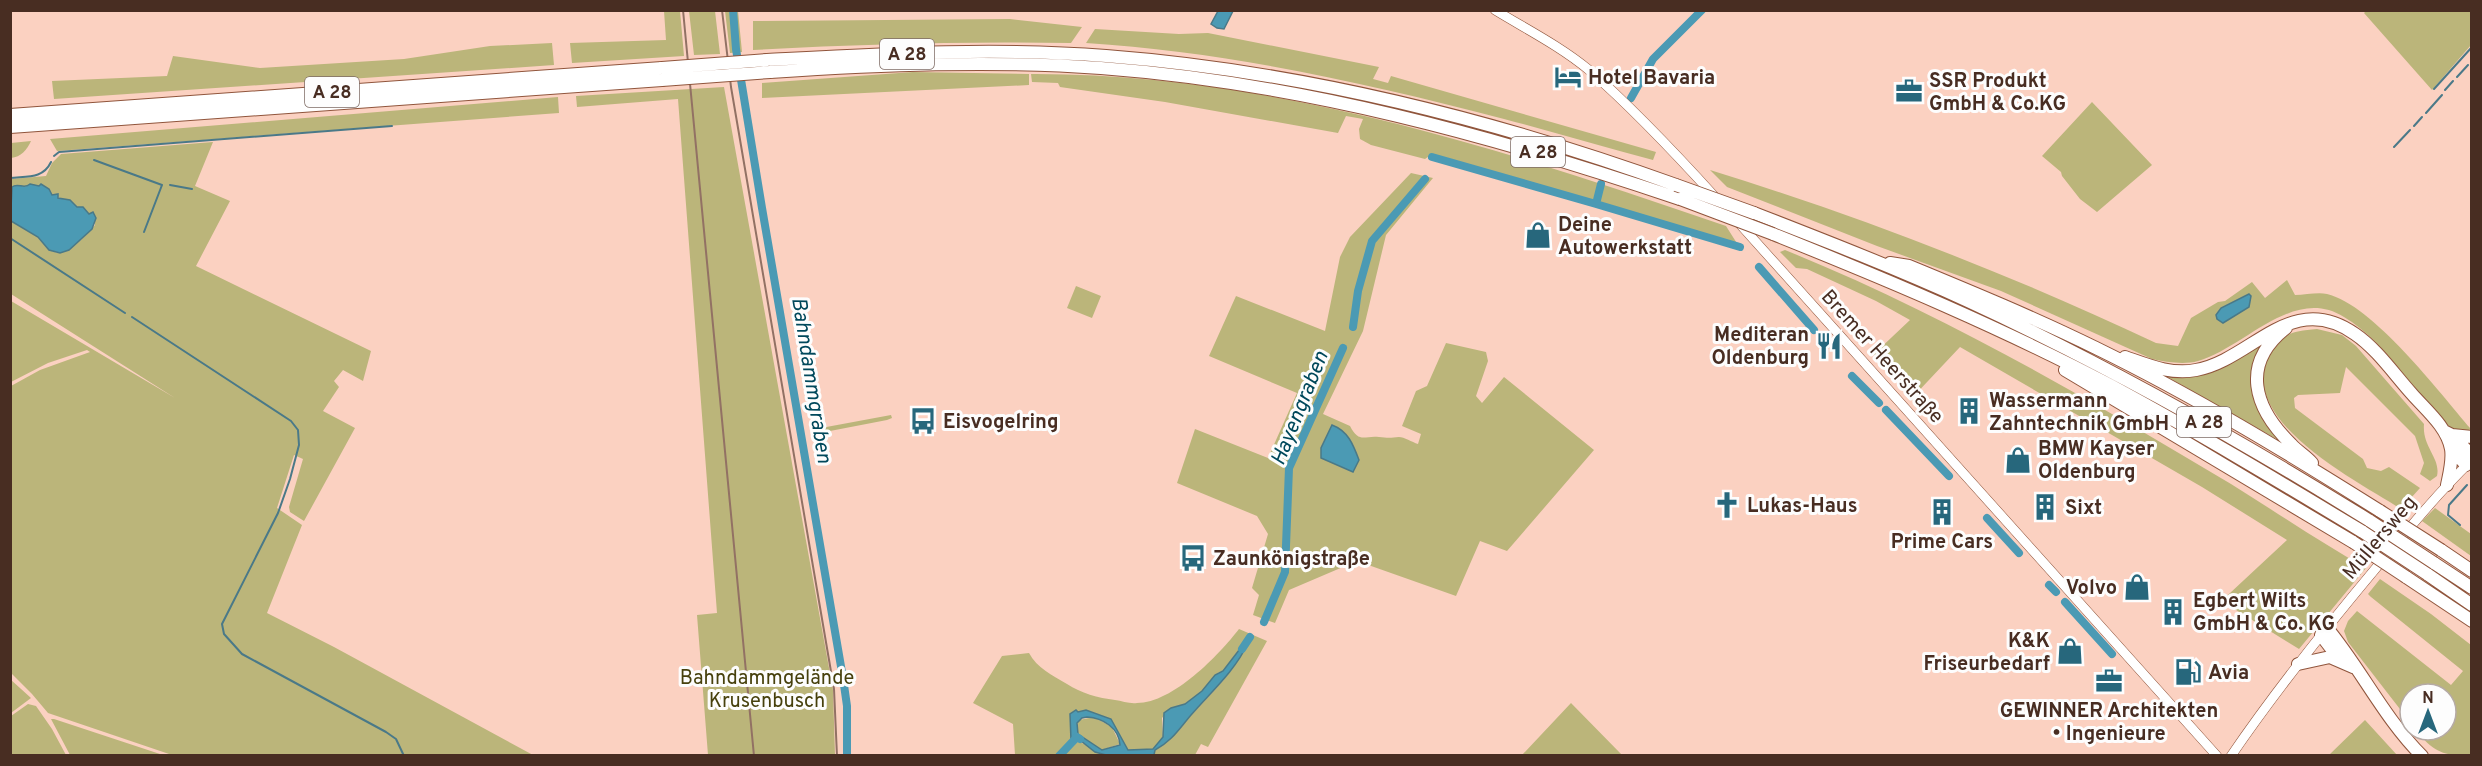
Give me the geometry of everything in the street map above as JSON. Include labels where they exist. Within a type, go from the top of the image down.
[{"type":"highway","name":"A 28","points":[[13,121],[538,83],[595,85],[662,74],[906,54],[1104,62],[1251,73],[1340,96],[1525,135],[1754,213],[1875,261],[1967,301],[2113,373],[2259,454],[2370,521],[2431,568],[2472,605]]},
{"type":"highway","name":"A 28","points":[[538,83],[590,72],[662,74]]},
{"type":"highway","name":"A 28","points":[[1394,108],[1564,160],[1680,199],[1872,273],[2025,342],[2110,386],[2182,425],[2362,532],[2472,588]]},
{"type":"highway","points":[[1875,261],[1909,266],[2098,349],[2236,425],[2333,482],[2472,571]]},
{"type":"highway","points":[[2098,349],[2158,368],[2191,371],[2206,368],[2224,360],[2276,328],[2319,320],[2338,324],[2355,333],[2376,353],[2470,460]]},
{"type":"highway","points":[[2292,324],[2269,344],[2261,357],[2256,383],[2258,396],[2271,420],[2290,444],[2333,482]]},
{"type":"highway","points":[[2025,342],[2076,378],[2353,542],[2472,621]]},
{"type":"highway","points":[[2448,433],[2472,437]]},
{"type":"highway","points":[[2447,485],[2452,450],[2448,433]]},
{"type":"highway","points":[[2452,450],[2470,460]]},
{"type":"highway","points":[[2441,599],[2472,630]]},
{"type":"highway","points":[[2324,632],[2340,660]]},
{"type":"highway","points":[[2324,632],[2341,644],[2354,667],[2400,731],[2422,756]]},
{"type":"highway","points":[[2298,664],[2313,663],[2324,658],[2340,660],[2354,667]]},
{"type":"street","name":"Bremer Heerstraße","points":[[1495,10],[1588,69],[1677,155],[2217,756]]},
{"type":"street","name":"Müllersweg","points":[[2231,756],[2298,664],[2470,460]]},
{"type":"green space","points":[[664,11],[680,11],[684,56],[572,63],[570,43],[666,40]]},
{"type":"green space","points":[[689,11],[715,11],[720,54],[694,55]]},
{"type":"green space","points":[[725,11],[738,11],[742,52],[730,53]]},
{"type":"green space","points":[[2366,11],[2471,11],[2471,45],[2432,90],[2364,13]]},
{"type":"green space","points":[[1010,19],[1082,27],[1071,43],[992,42],[753,50],[753,21]]},
{"type":"green space","points":[[1095,29],[1179,34],[1208,33],[1379,67],[1373,79],[1388,83],[1391,76],[1656,152],[1653,160],[1453,106],[1297,71],[1192,54],[1086,43]]},
{"type":"green space","points":[[552,43],[554,65],[54,99],[52,81],[167,76],[173,56],[260,68],[404,59],[490,46]]},
{"type":"green space","points":[[913,72],[1029,74],[1029,85],[762,98],[762,83]]},
{"type":"green space","points":[[1031,74],[1120,77],[1209,86],[1297,101],[1385,121],[1557,170],[1726,226],[1738,245],[1432,154],[1425,159],[1371,145],[1360,139],[1359,129],[1363,119],[1346,116],[1338,133],[1165,102],[1060,87],[1058,83],[1032,82]]},
{"type":"green space","name":"Bahndammgelände Krusenbusch","points":[[724,87],[833,690],[835,755],[708,755],[697,615],[717,613],[678,99],[577,107],[576,96]]},
{"type":"green space","points":[[558,97],[559,113],[57,151],[50,139]]},
{"type":"green space","points":[[2092,102],[2152,165],[2097,212],[2080,199],[2061,172],[2042,156]]},
{"type":"green space","points":[[31,141],[23,152],[11,158],[11,143]]},
{"type":"green space","points":[[213,142],[195,186],[230,201],[196,266],[371,351],[363,381],[343,370],[334,381],[339,387],[323,411],[355,428],[304,521],[290,512],[289,507],[303,459],[294,455],[277,508],[302,525],[267,613],[533,755],[172,755],[48,713],[11,673],[11,386],[40,370],[90,352],[87,350],[48,363],[11,382],[11,301],[175,398],[11,294],[11,221],[38,237],[49,250],[58,253],[81,240],[95,225],[92,213],[89,214],[82,207],[77,207],[72,202],[52,195],[43,186],[12,187],[11,209],[11,179],[46,176],[52,163],[61,154]]},
{"type":"green space","points":[[1710,170],[1880,227],[2047,294],[2156,343],[2178,346],[2191,318],[2218,302],[2225,301],[2252,282],[2265,298],[2287,280],[2295,295],[2327,294],[2345,301],[2364,315],[2424,373],[2471,429],[2461,433],[2452,429],[2438,416],[2375,341],[2344,317],[2325,309],[2306,309],[2288,313],[2216,354],[2198,361],[2181,363],[2152,359],[2001,291],[1877,246],[1727,187]],"holes":[[[2249,294],[2251,296],[2249,307],[2223,322],[2221,308]]]},
{"type":"green space","points":[[1411,173],[1433,178],[1386,235],[1363,331],[1323,414],[1350,426],[1359,437],[1401,437],[1418,444],[1421,434],[1402,426],[1416,391],[1427,386],[1446,343],[1486,352],[1488,361],[1476,396],[1482,403],[1504,377],[1594,450],[1507,551],[1480,541],[1456,596],[1357,561],[1289,590],[1275,623],[1253,615],[1259,595],[1252,588],[1268,534],[1257,516],[1177,483],[1195,429],[1268,458],[1297,393],[1209,356],[1236,296],[1325,331],[1340,257],[1350,237]]},
{"type":"green space","points":[[1785,250],[1900,301],[2012,358],[2231,484],[2366,568],[2299,649],[2228,605],[2215,607],[2287,540],[2202,487],[1960,347],[1912,398],[1874,354],[1910,320],[1876,301],[1807,269],[1796,268],[1780,252]]},
{"type":"green space","points":[[1076,286],[1101,296],[1092,318],[1067,308]]},
{"type":"green space","points":[[2317,329],[2342,335],[2356,346],[2424,424],[2426,439],[2438,470],[2437,476],[2430,481],[2420,474],[2424,463],[2415,436],[2346,367],[2340,393],[2298,395],[2294,398],[2295,408],[2363,459],[2367,468],[2381,471],[2389,467],[2420,488],[2401,509],[2332,466],[2306,446],[2285,425],[2269,403],[2263,380],[2269,356],[2274,348],[2283,338],[2294,332]]},
{"type":"green space","points":[[2273,333],[2253,387],[2261,415],[2280,441],[2157,371],[2178,374]]},
{"type":"green space","points":[[891,415],[892,418],[887,420],[830,431],[823,431],[821,428]]},
{"type":"green space","points":[[2435,508],[2471,534],[2471,556],[2422,521]]},
{"type":"green space","points":[[2380,579],[2471,645],[2471,755],[2446,754],[2426,742],[2458,742],[2458,682],[2454,682],[2463,671],[2368,594]]},
{"type":"green space","points":[[2357,611],[2447,682],[2398,682],[2398,707],[2348,642],[2344,631],[2348,621]]},
{"type":"green space","points":[[1239,629],[1267,641],[1208,747],[1201,744],[1195,755],[1154,755],[1155,750],[1172,737],[1224,679],[1248,643],[1243,644],[1223,671],[1218,673],[1202,691],[1185,704],[1171,708],[1162,718],[1163,737],[1153,749],[1128,750],[1111,719],[1086,710],[1070,714],[1071,741],[1084,744],[1106,755],[1015,755],[1013,724],[973,703],[1002,656],[1029,653],[1045,671],[1084,692],[1129,703],[1151,701],[1165,695],[1194,676],[1220,652]]},
{"type":"green space","points":[[10,679],[31,698],[11,713],[10,712]]},
{"type":"green space","points":[[1571,703],[1622,755],[1522,755]]},
{"type":"green space","points":[[28,704],[36,706],[66,755],[11,755],[11,716]]},
{"type":"green space","points":[[1094,717],[1112,727],[1120,744],[1102,750],[1078,734],[1076,727],[1079,720]]},
{"type":"green space","points":[[51,719],[54,719],[163,755],[70,755]]},
{"type":"green space","points":[[2365,720],[2397,755],[2329,755]]},
{"type":"water","points":[[1218,11],[1233,11],[1224,29],[1211,24]]},
{"type":"water","points":[[30,184],[39,186],[41,184],[49,189],[52,195],[58,194],[58,198],[70,200],[77,207],[83,207],[89,214],[93,212],[96,218],[92,229],[69,250],[60,253],[49,250],[38,237],[11,221],[12,187]]},
{"type":"water","points":[[2249,294],[2251,296],[2249,307],[2223,323],[2217,319],[2216,315],[2221,308]]},
{"type":"water","points":[[1332,425],[1346,434],[1359,460],[1353,472],[1321,458],[1321,448]]},
{"type":"water","points":[[1246,641],[1248,643],[1243,653],[1230,672],[1175,734],[1155,750],[1154,755],[1106,755],[1095,752],[1081,741],[1071,741],[1070,714],[1076,710],[1078,712],[1086,710],[1111,719],[1128,750],[1153,749],[1163,737],[1164,713],[1171,708],[1185,704],[1202,691],[1215,675],[1223,671]],"holes":[[[1082,718],[1093,718],[1109,725],[1117,734],[1120,745],[1102,750],[1078,734],[1077,723]]]},
{"type":"waterway","name":"Bahndammgraben","points":[[733,10],[736,49],[762,208],[843,678],[847,706],[847,756]]},
{"type":"waterway","name":"Hayengraben","points":[[1631,98],[1653,59],[1702,10]]},
{"type":"waterway","points":[[2434,89],[2472,47]]},
{"type":"waterway","points":[[2457,77],[2468,65]]},
{"type":"waterway","points":[[2445,90],[2453,81]]},
{"type":"waterway","points":[[2426,113],[2442,95]]},
{"type":"waterway","points":[[2414,126],[2422,117]]},
{"type":"waterway","points":[[54,156],[59,152],[392,126]]},
{"type":"waterway","points":[[2394,147],[2410,130]]},
{"type":"waterway","name":"Hayengraben","points":[[1432,157],[1596,204],[1601,184]]},
{"type":"waterway","points":[[94,160],[162,185],[144,232]]},
{"type":"waterway","points":[[10,178],[39,174],[51,162]]},
{"type":"waterway","name":"Hayengraben","points":[[1353,327],[1358,291],[1372,241],[1425,179]]},
{"type":"waterway","points":[[170,185],[192,189]]},
{"type":"waterway","points":[[1596,204],[1740,247]]},
{"type":"waterway","points":[[10,238],[125,313]]},
{"type":"waterway","points":[[1759,267],[1814,330]]},
{"type":"waterway","points":[[132,317],[291,421],[298,430],[299,445],[278,513],[222,624],[224,634],[242,654],[386,732],[396,739],[404,756]]},
{"type":"waterway","name":"Hayengraben","points":[[1264,622],[1285,572],[1289,468],[1343,348]]},
{"type":"waterway","points":[[1852,376],[1879,403]]},
{"type":"waterway","points":[[1886,410],[1949,476]]},
{"type":"waterway","points":[[2460,525],[2448,515],[2449,505],[2467,485]]},
{"type":"waterway","points":[[1987,518],[2019,553]]},
{"type":"waterway","points":[[2049,585],[2056,592]]},
{"type":"waterway","points":[[2065,602],[2112,654]]},
{"type":"waterway","name":"Hayengraben","points":[[1242,649],[1250,637]]},
{"type":"waterway","name":"Hayengraben","points":[[1059,756],[1077,737],[1080,739]]},
{"type":"railway","points":[[683,10],[754,756]]},
{"type":"railway","points":[[722,10],[731,87],[834,689],[837,756]]},
{"type":"place","name":"Hotel Bavaria","points":[[1568,77]]},
{"type":"place","name":"SSR Produkt GmbH & Co.KG","points":[[1909,91]]},
{"type":"place","name":"Deine Autowerkstatt","points":[[1538,235]]},
{"type":"place","name":"Mediteran Oldenburg","points":[[1829,346]]},
{"type":"place","name":"Wassermann Zahntechnik GmbH","points":[[1969,411]]},
{"type":"place","name":"Eisvogelring","points":[[923,421]]},
{"type":"place","name":"BMW Kayser Oldenburg","points":[[2018,460]]},
{"type":"place","name":"Lukas-Haus","points":[[1727,505]]},
{"type":"place","name":"Sixt","points":[[2045,507]]},
{"type":"place","name":"Prime Cars","points":[[1942,512]]},
{"type":"place","name":"Zaunkönigstraße","points":[[1193,558]]},
{"type":"place","name":"Volvo","points":[[2137,587]]},
{"type":"place","name":"Egbert Wilts GmbH & Co. KG","points":[[2173,612]]},
{"type":"place","name":"K&K Friseurbedarf","points":[[2070,651]]},
{"type":"place","name":"Avia","points":[[2188,672]]},
{"type":"place","name":"GEWINNER Architekten • Ingenieure","points":[[2109,681]]}]
